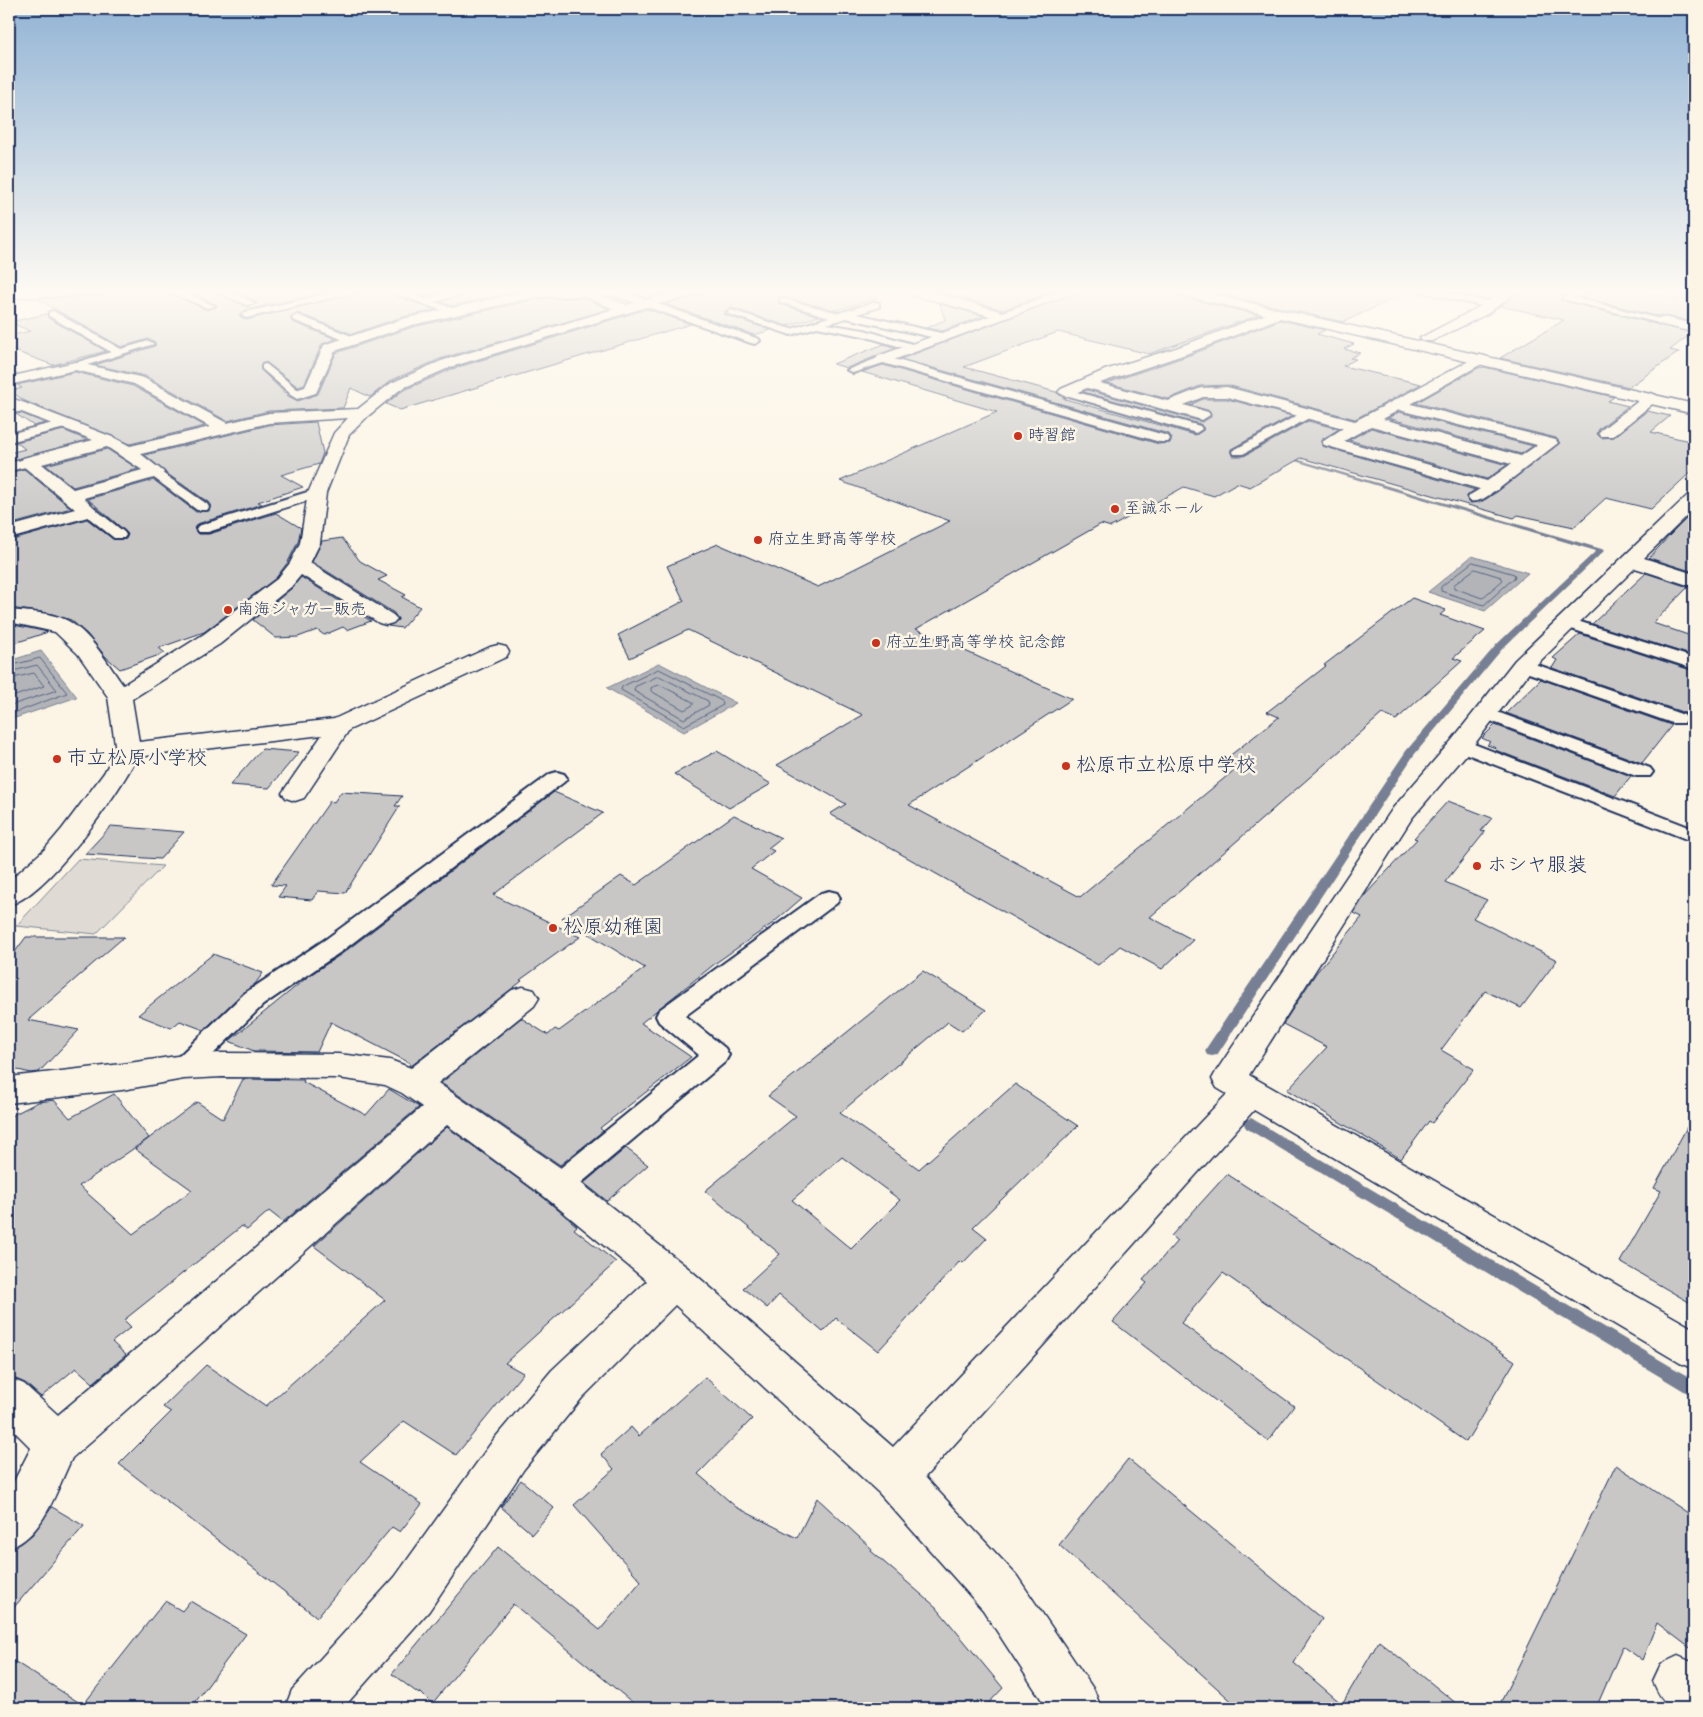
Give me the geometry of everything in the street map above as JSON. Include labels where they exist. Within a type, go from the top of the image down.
[{"type":"main road","points":[[9,381],[57,370]]},
{"type":"main road","points":[[93,370],[139,381],[223,428]]},
{"type":"main road","points":[[297,394],[311,390],[320,370]]},
{"type":"main road","points":[[120,697],[204,644],[252,610],[284,583],[299,565],[310,543],[317,493],[342,433],[362,413],[396,386],[432,370]]},
{"type":"main road","points":[[1066,392],[1085,383],[1124,370]]},
{"type":"main road","points":[[1398,405],[1550,443],[1490,487],[1330,442],[1460,370]]},
{"type":"main road","points":[[1529,370],[1694,408]]},
{"type":"main road","points":[[1570,370],[1694,398]]},
{"type":"main road","points":[[1085,383],[1169,406],[1199,422]]},
{"type":"main road","points":[[1169,406],[1201,393],[1227,392],[1307,414],[1364,424],[1524,462]]},
{"type":"main road","points":[[297,394],[321,416]]},
{"type":"main road","points":[[1607,433],[1651,398]]},
{"type":"main road","points":[[13,406],[66,424],[109,442],[128,452],[155,472]]},
{"type":"main road","points":[[128,452],[270,418],[362,413]]},
{"type":"main road","points":[[29,462],[109,442]]},
{"type":"main road","points":[[29,462],[89,511]]},
{"type":"main road","points":[[70,496],[155,472]]},
{"type":"main road","points":[[1694,499],[1523,665],[1461,745],[1402,814],[1229,1079],[1694,1350]]},
{"type":"main road","points":[[9,533],[89,511]]},
{"type":"main road","points":[[1631,560],[1694,581]]},
{"type":"main road","points":[[299,565],[386,619]]},
{"type":"main road","points":[[9,918],[13,913],[15,891],[55,855],[72,835],[116,774],[128,751],[120,697],[86,649],[63,627],[54,623],[10,617]]},
{"type":"main road","points":[[128,751],[339,726],[498,652]]},
{"type":"main road","points":[[295,792],[331,742],[339,726]]},
{"type":"main road","points":[[414,1084],[523,998]]},
{"type":"main road","points":[[9,1090],[122,1077],[184,1067],[338,1066],[390,1073],[414,1084],[558,1186],[674,1280],[894,1477],[1000,1594],[1076,1708]]},
{"type":"main road","points":[[894,1477],[1251,1092]]},
{"type":"main road","points":[[9,1526],[22,1512],[57,1443],[445,1107]]},
{"type":"main road","points":[[310,1708],[320,1700],[412,1594],[510,1454],[567,1384],[674,1280]]},
{"type":"main road","points":[[9,1398],[57,1443]]},
{"type":"lane","points":[[271,370],[297,394]]},
{"type":"lane","points":[[922,370],[1164,439]]},
{"type":"lane","points":[[1066,392],[1199,422]]},
{"type":"lane","points":[[1238,451],[1307,414]]},
{"type":"lane","points":[[9,438],[66,424]]},
{"type":"lane","points":[[9,467],[29,462]]},
{"type":"lane","points":[[155,472],[202,507]]},
{"type":"lane","points":[[1475,498],[1490,487]]},
{"type":"lane","points":[[203,529],[317,493]]},
{"type":"lane","points":[[89,511],[119,535]]},
{"type":"lane","points":[[1568,623],[1694,664]]},
{"type":"lane","points":[[1523,665],[1678,719]]},
{"type":"lane","points":[[1486,713],[1643,772]]},
{"type":"lane","points":[[1461,745],[1694,836]]},
{"type":"lane","points":[[184,1067],[254,1000],[334,945],[557,778]]},
{"type":"lane","points":[[558,1186],[716,1055],[668,1016],[829,898]]},
{"type":"shaded area","points":[[78,859],[163,866],[96,934],[16,926]]},
{"type":"water","points":[[1472,556],[1528,573],[1485,611],[1428,592]]},
{"type":"water","points":[[41,651],[77,697],[12,719],[9,714],[9,661]]},
{"type":"water","points":[[659,663],[736,703],[684,732],[607,688]]},
{"type":"building","points":[[118,370],[261,370],[288,396],[298,401],[318,394],[328,370],[415,370],[390,381],[370,397],[351,388],[343,408],[269,411],[227,421],[145,376]]},
{"type":"building","points":[[276,370],[311,370],[304,385],[298,387]]},
{"type":"building","points":[[449,370],[535,370],[400,410],[386,404],[402,391]]},
{"type":"building","points":[[868,370],[901,370],[1159,444],[1170,443],[1172,438],[1169,434],[941,370],[976,370],[1056,392],[1065,399],[1195,435],[1204,429],[1200,424],[1083,392],[1087,390],[1202,422],[1211,417],[1210,411],[1190,405],[1203,399],[1227,399],[1292,416],[1231,449],[1233,456],[1244,456],[1308,421],[1339,429],[1321,440],[1322,446],[1475,490],[1466,497],[1470,503],[1482,501],[1497,492],[1560,443],[1556,438],[1416,403],[1474,370],[1498,370],[1614,397],[1608,401],[1628,406],[1599,429],[1597,434],[1601,438],[1614,437],[1647,411],[1670,416],[1651,432],[1694,442],[1694,469],[1651,509],[1606,498],[1574,527],[1518,515],[1514,518],[1301,458],[1250,487],[1237,483],[1214,496],[1184,487],[1111,527],[1101,524],[916,629],[1072,699],[909,805],[1080,897],[1238,767],[1223,761],[1279,717],[1267,712],[1326,666],[1324,665],[1412,598],[1446,610],[1440,615],[1485,631],[1453,658],[1462,661],[1396,720],[1382,714],[1150,917],[1193,940],[1162,969],[1120,946],[1098,965],[830,814],[846,804],[777,765],[863,715],[688,630],[630,658],[618,635],[684,601],[667,566],[718,544],[818,587],[950,521],[840,481],[997,412],[862,372]]},
{"type":"building","points":[[1145,370],[1361,370],[1421,384],[1355,419],[1227,385],[1200,386],[1168,399],[1107,383]]},
{"type":"building","points":[[1554,370],[1653,370],[1629,387]]},
{"type":"building","points":[[75,372],[133,386],[205,426],[130,444],[25,401],[10,391],[22,388],[17,385]]},
{"type":"building","points":[[1399,412],[1533,446],[1521,454],[1388,418]]},
{"type":"building","points":[[20,413],[45,423],[34,426],[16,414]]},
{"type":"building","points":[[316,422],[323,453],[319,464],[281,475],[303,487],[258,502],[262,504],[197,524],[194,528],[198,534],[209,534],[276,513],[301,528],[298,542],[288,562],[276,578],[204,632],[159,648],[165,653],[120,669],[71,620],[49,613],[9,608],[9,541],[87,519],[113,539],[126,539],[128,534],[88,499],[154,480],[196,512],[209,511],[211,506],[208,502],[166,473],[145,455],[269,425]]},
{"type":"building","points":[[1371,428],[1507,465],[1487,479],[1349,440]]},
{"type":"building","points":[[63,430],[87,440],[9,461],[9,453],[25,449],[16,442]]},
{"type":"building","points":[[107,449],[138,469],[73,487],[46,465]]},
{"type":"building","points":[[24,469],[71,508],[9,525],[9,473]]},
{"type":"building","points":[[1694,511],[1694,572],[1649,558],[1668,537]]},
{"type":"building","points":[[342,538],[360,561],[387,576],[378,580],[406,595],[402,597],[420,607],[402,628],[388,626],[398,620],[394,613],[312,562],[322,541]]},
{"type":"building","points":[[1646,573],[1688,587],[1653,623],[1694,637],[1694,656],[1592,624]]},
{"type":"building","points":[[301,577],[371,621],[347,630],[343,627],[324,635],[317,630],[298,637],[276,638],[253,620],[292,588]]},
{"type":"building","points":[[9,624],[48,632],[9,645]]},
{"type":"building","points":[[1580,634],[1694,671],[1694,726],[1686,723],[1689,719],[1685,713],[1552,668],[1557,660],[1553,658]]},
{"type":"building","points":[[1541,679],[1672,725],[1642,763],[1506,713]]},
{"type":"building","points":[[1495,725],[1631,776],[1615,796],[1495,750],[1496,748],[1487,745],[1490,742],[1482,738]]},
{"type":"building","points":[[262,749],[299,752],[269,788],[230,785]]},
{"type":"building","points":[[717,751],[771,784],[729,808],[674,774]]},
{"type":"building","points":[[341,792],[402,796],[395,806],[400,806],[345,893],[318,891],[312,900],[278,897],[286,886],[271,885],[330,801],[334,802]]},
{"type":"building","points":[[554,792],[603,813],[493,895],[580,937],[520,980],[522,981],[411,1066],[409,1065],[410,1063],[331,1022],[317,1052],[254,1051],[229,1041],[310,975],[343,953]]},
{"type":"building","points":[[1448,801],[1492,818],[1481,831],[1485,832],[1445,882],[1487,900],[1473,918],[1557,960],[1521,1008],[1485,991],[1441,1050],[1474,1069],[1432,1123],[1429,1121],[1401,1159],[1287,1090],[1327,1047],[1283,1024],[1316,973],[1362,917],[1354,913],[1365,895],[1417,839],[1414,838]]},
{"type":"building","points":[[734,815],[781,838],[768,848],[774,851],[751,869],[802,898],[773,923],[717,962],[641,1023],[691,1057],[600,1128],[603,1131],[560,1165],[441,1083],[521,1018],[548,1035],[555,1029],[559,1031],[645,968],[562,918],[621,876],[636,885]]},
{"type":"building","points":[[111,826],[184,832],[160,859],[85,854]]},
{"type":"building","points":[[26,937],[124,937],[28,1020],[79,1030],[39,1072],[31,1073],[9,1068],[9,960]]},
{"type":"building","points":[[213,954],[263,973],[255,984],[204,1030],[180,1021],[171,1028],[138,1015]]},
{"type":"building","points":[[923,971],[986,1010],[962,1031],[948,1022],[840,1113],[919,1169],[1015,1084],[1078,1126],[973,1227],[987,1238],[963,1263],[960,1261],[878,1351],[836,1318],[823,1332],[779,1295],[767,1308],[743,1288],[780,1254],[705,1191],[796,1116],[768,1096]],"holes":[[[842,1157],[900,1200],[851,1249],[792,1200]]]},
{"type":"building","points":[[243,1079],[304,1080],[303,1082],[366,1115],[389,1089],[419,1107],[283,1222],[269,1211],[247,1230],[242,1226],[124,1320],[131,1327],[112,1342],[126,1355],[93,1383],[76,1368],[41,1397],[25,1383],[9,1376],[9,1117],[38,1102],[54,1100],[70,1118],[114,1094],[149,1138],[79,1186],[133,1234],[192,1190],[135,1149],[197,1102],[223,1119]]},
{"type":"building","points":[[1694,1114],[1694,1305],[1620,1262],[1661,1191],[1654,1188]]},
{"type":"building","points":[[447,1127],[544,1198],[577,1226],[574,1229],[616,1262],[505,1363],[523,1373],[456,1455],[404,1421],[360,1462],[422,1504],[400,1532],[392,1527],[317,1617],[119,1464],[171,1412],[163,1407],[206,1365],[266,1406],[385,1300],[314,1246]]},
{"type":"building","points":[[626,1148],[648,1165],[607,1201],[584,1183]]},
{"type":"building","points":[[1227,1174],[1515,1361],[1466,1442],[1223,1273],[1181,1323],[1294,1406],[1268,1441],[1113,1322],[1147,1283],[1143,1280],[1177,1241],[1171,1236]]},
{"type":"building","points":[[705,1377],[752,1419],[698,1474],[736,1507],[797,1538],[817,1498],[872,1549],[871,1551],[936,1607],[1003,1688],[984,1708],[639,1708],[513,1604],[432,1704],[420,1692],[419,1694],[392,1674],[498,1547],[600,1630],[641,1581],[574,1505],[614,1469],[601,1454],[631,1427],[639,1436]]},
{"type":"building","points":[[1128,1459],[1322,1619],[1294,1663],[1342,1704],[1379,1641],[1462,1708],[1239,1708],[1059,1545]]},
{"type":"building","points":[[1616,1465],[1694,1517],[1694,1651],[1657,1623],[1642,1660],[1623,1646],[1596,1708],[1498,1708]]},
{"type":"building","points":[[521,1480],[554,1508],[532,1534],[501,1507]]},
{"type":"building","points":[[52,1507],[84,1526],[9,1613],[9,1550],[33,1534]]},
{"type":"building","points":[[165,1601],[182,1611],[190,1601],[246,1634],[191,1708],[9,1708],[9,1658],[83,1705]]},
{"type":"waterway","points":[[1200,431],[1601,550],[1500,646],[1410,753],[1212,1051]]},
{"type":"waterway","points":[[1251,1124],[1694,1389]]},
{"type":"place","name":"時習館","points":[[1018,436]]},
{"type":"place","name":"至誠ホール","points":[[1115,509]]},
{"type":"place","name":"府立生野高等学校","points":[[758,540]]},
{"type":"place","name":"南海ジャガー販売","points":[[228,610]]},
{"type":"place","name":"府立生野高等学校 記念館","points":[[876,643]]},
{"type":"place","name":"市立松原小学校","points":[[57,759]]},
{"type":"place","name":"松原市立松原中学校","points":[[1066,766]]},
{"type":"place","name":"ホシヤ服装","points":[[1477,866]]},
{"type":"place","name":"松原幼稚園","points":[[553,928]]}]
